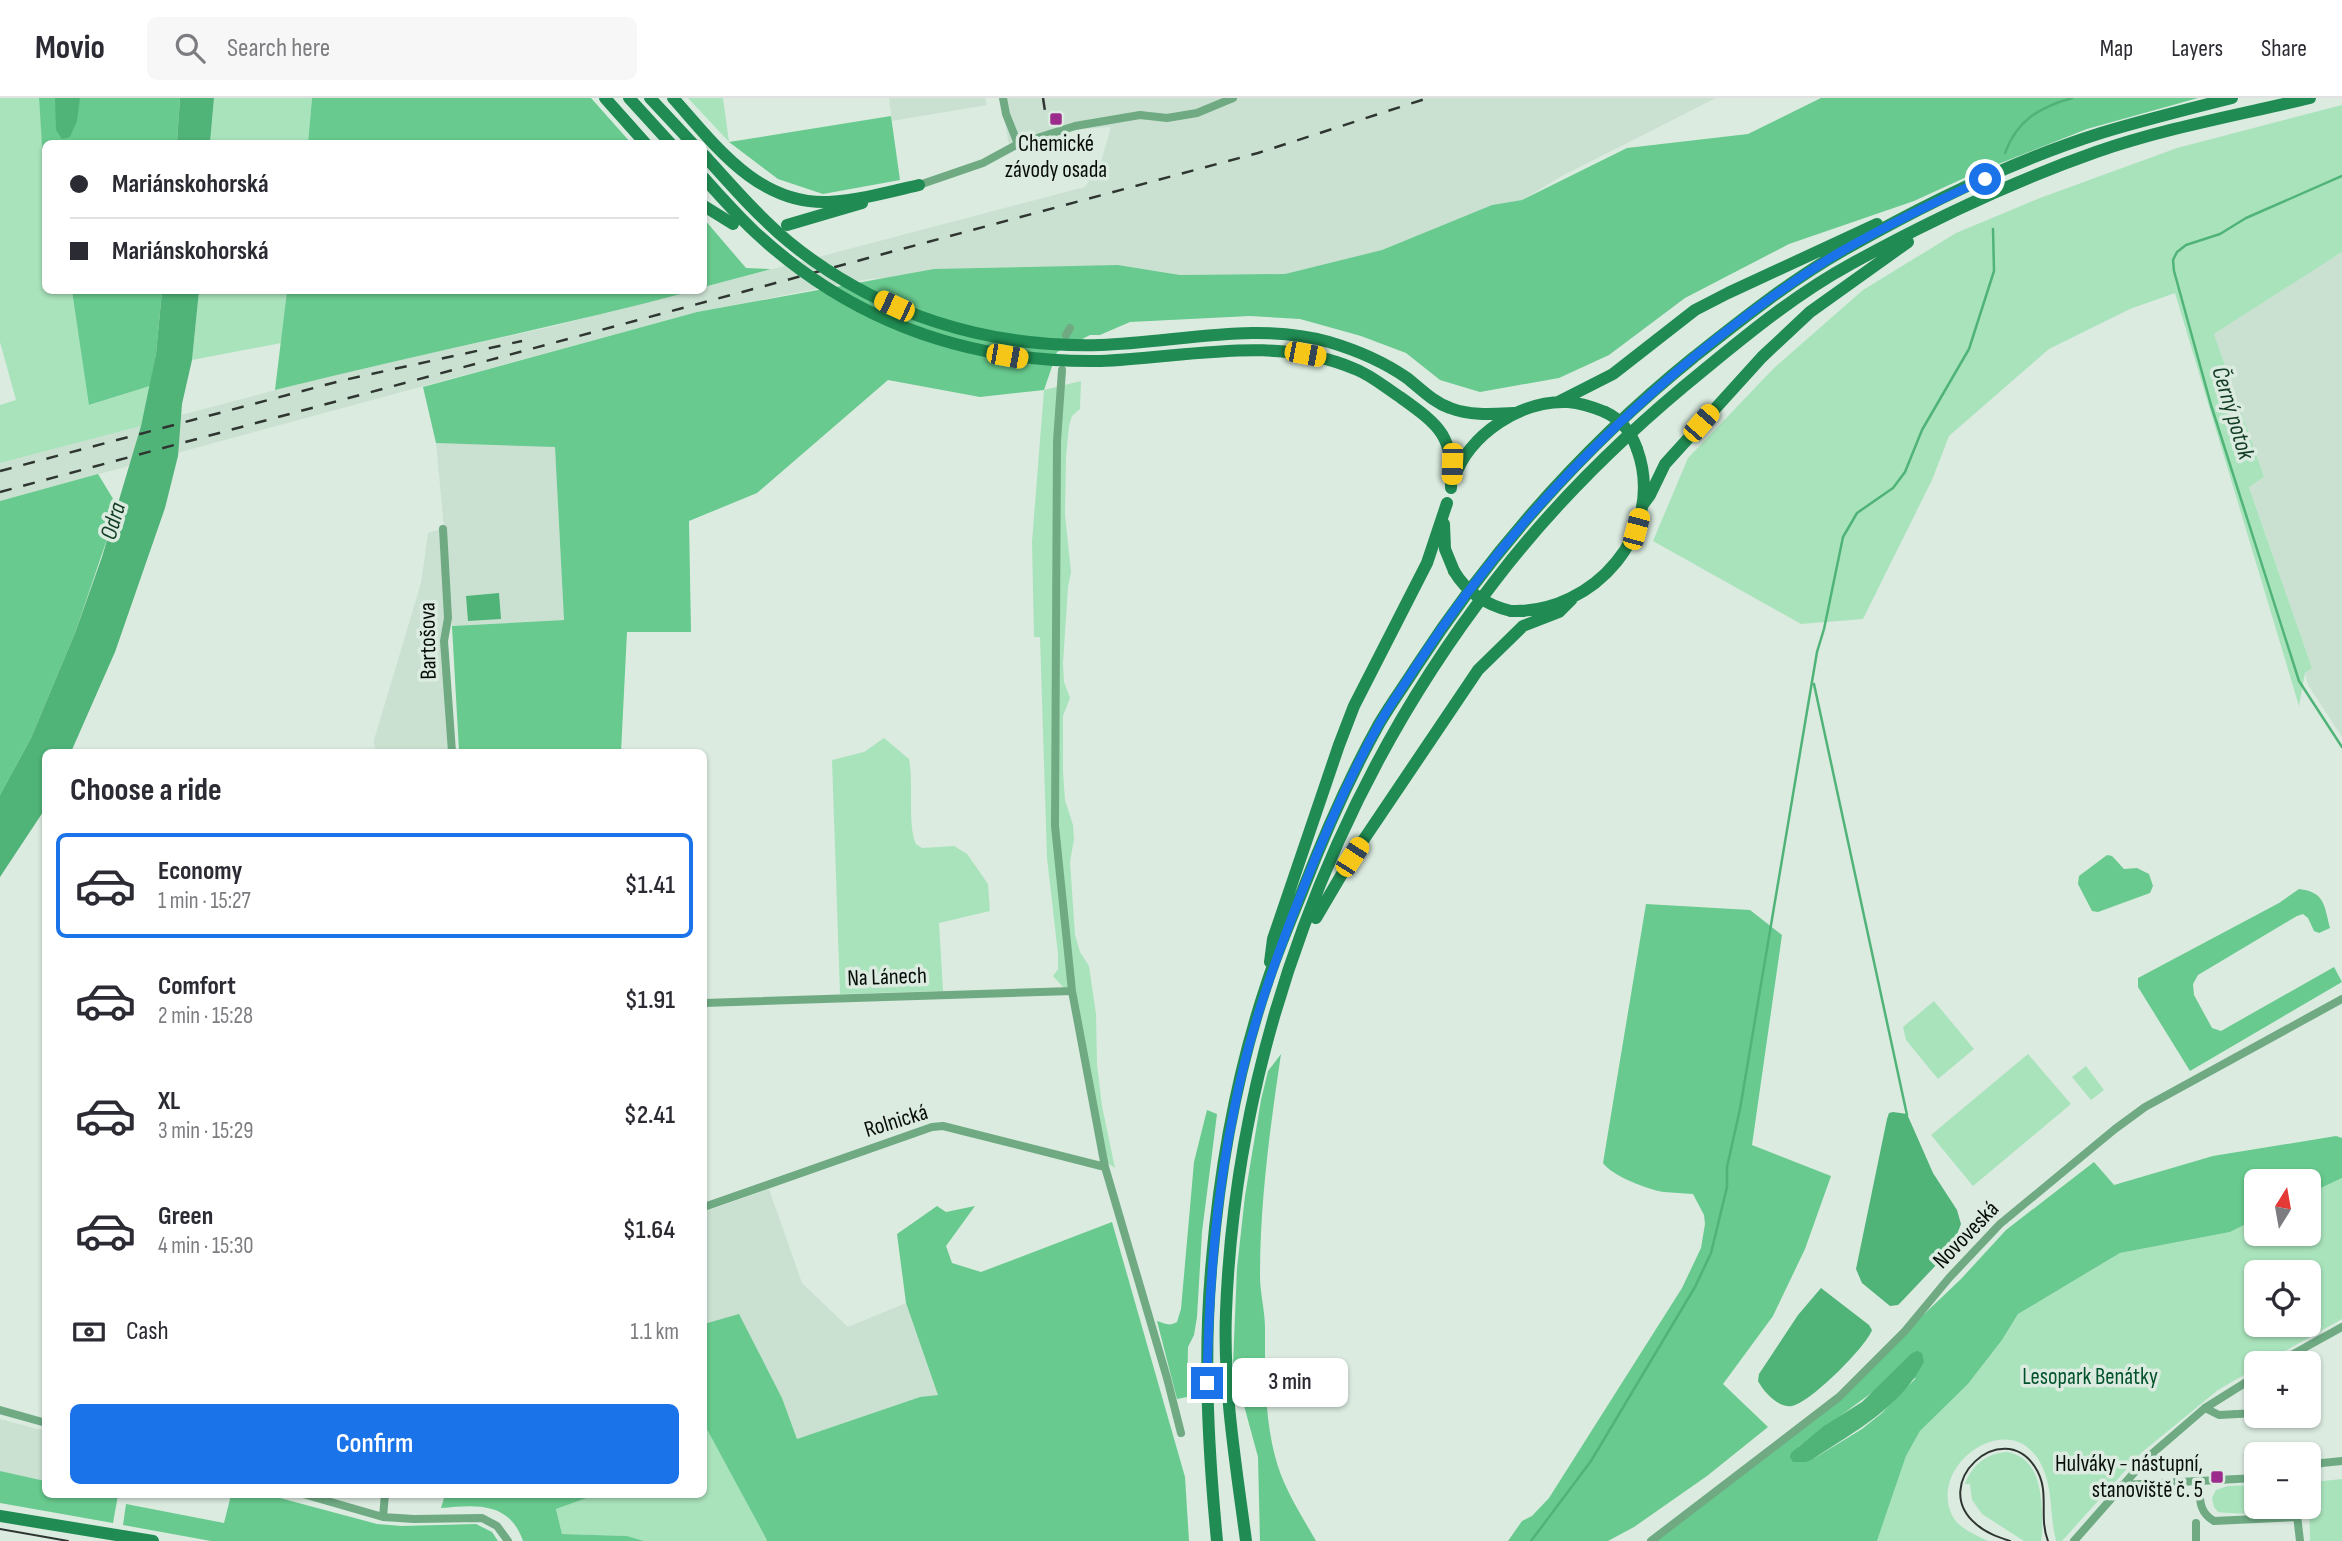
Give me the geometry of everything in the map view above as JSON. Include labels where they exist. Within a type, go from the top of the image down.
[{"type":"main road","points":[[605,98],[642,140]]},
{"type":"main road","points":[[629,98],[668,140]]},
{"type":"main road","points":[[650,98],[688,140]]},
{"type":"main road","points":[[673,98],[744,174],[784,195],[826,202],[859,199],[919,184]]},
{"type":"main road","points":[[1217,1541],[1207,1383],[1212,1261],[1222,1175],[1249,1045],[1267,982],[1323,837],[1379,724],[1453,610],[1515,531],[1629,412],[1744,316],[1839,252],[1921,208],[2007,169],[2096,135],[2232,98]]},
{"type":"main road","points":[[1246,1541],[1226,1368],[1225,1329],[1229,1263],[1243,1149],[1265,1046],[1282,987],[1336,844],[1394,732],[1465,620],[1528,540],[1638,424],[1748,331],[1846,267],[1961,207],[2098,152],[2171,131],[2309,98]]},
{"type":"main road","points":[[707,158],[767,222],[826,270],[871,295],[926,319],[995,338],[1063,346],[1229,334],[1269,333],[1308,337],[1345,347],[1384,364],[1436,402],[1450,408],[1471,413],[1514,414]]},
{"type":"main road","points":[[707,181],[754,231],[824,286],[884,319],[920,334],[989,353],[1025,359],[1100,361],[1270,350],[1305,354],[1357,370],[1372,378],[1436,426],[1449,447],[1452,464],[1451,488]]},
{"type":"main road","points":[[787,225],[919,184]]},
{"type":"main road","points":[[1642,506],[1665,464],[1762,356],[1810,313],[1866,271],[1961,207]]},
{"type":"main road","points":[[707,208],[733,224]]},
{"type":"main road","points":[[1558,402],[1613,374],[1675,324],[1717,298],[1874,225],[1921,208]]},
{"type":"main road","points":[[1267,982],[1273,939],[1339,745],[1365,682],[1427,563],[1456,473],[1468,453],[1491,430],[1514,414],[1531,407],[1558,402],[1581,404],[1618,419],[1637,449],[1645,475],[1642,506],[1636,529],[1620,557],[1602,579],[1572,599],[1559,612],[1523,626],[1478,670],[1428,741],[1326,898],[1310,929],[1293,974],[1282,987]]},
{"type":"main road","points":[[1447,503],[1445,549],[1460,581],[1474,595],[1491,605],[1511,611],[1536,611],[1572,599]]},
{"type":"main road","points":[[0,1516],[153,1541]]},
{"type":"street","points":[[1003,98],[1006,114],[1018,144]]},
{"type":"street","points":[[919,184],[983,163],[1018,144],[1075,126],[1140,115],[1167,118],[1197,113],[1233,98]]},
{"type":"street","points":[[1062,370],[1057,441],[1055,826],[1072,991],[1105,1167],[1181,1433]]},
{"type":"street","name":"Bartošova","points":[[443,529],[448,618],[444,641],[452,749]]},
{"type":"street","name":"Na Lánech","points":[[707,1003],[1072,991]]},
{"type":"street","name":"Novoveská","points":[[1650,1541],[1839,1397],[1905,1331],[1949,1278],[2000,1224],[2115,1129],[2145,1107],[2342,999]]},
{"type":"street","name":"Rolnická","points":[[707,1206],[932,1127],[943,1126],[1105,1167]]},
{"type":"street","points":[[2299,1351],[2342,1327]]},
{"type":"street","points":[[2074,1541],[2147,1458],[2205,1408],[2244,1384]]},
{"type":"street","points":[[2205,1408],[2219,1415],[2244,1414]]},
{"type":"street","points":[[0,1410],[42,1422]]},
{"type":"street","points":[[2321,1463],[2342,1461]]},
{"type":"street","points":[[2122,1485],[2244,1479]]},
{"type":"street","points":[[2199,1481],[2200,1505],[2208,1518],[2214,1521],[2256,1519]]},
{"type":"street","points":[[317,1498],[383,1517],[414,1520],[477,1517],[494,1524],[504,1532],[508,1541]]},
{"type":"street","points":[[383,1517],[385,1498]]},
{"type":"street","points":[[2298,1519],[2301,1541]]},
{"type":"street","points":[[2196,1523],[2196,1541]]},
{"type":"shaded area","points":[[39,98],[180,98],[177,140],[42,140],[42,145]]},
{"type":"shaded area","points":[[312,98],[591,98],[628,140],[308,140]]},
{"type":"shaded area","points":[[889,98],[985,98],[987,105],[892,121]]},
{"type":"shaded area","points":[[1002,98],[1716,98],[1562,176],[1522,200],[1492,205],[1382,250],[1285,274],[1180,275],[1118,265],[869,279],[697,312],[0,501],[0,463],[344,372],[546,328],[680,294],[707,294],[707,286],[1085,187],[1101,162],[1111,127],[1082,129],[1013,151],[1008,141]]},
{"type":"shaded area","points":[[1821,98],[2198,98],[2087,129],[1973,174],[1914,201],[1789,244],[1685,298],[1609,355],[1559,378],[1480,392],[1440,380],[1406,353],[1361,336],[1300,319],[1250,316],[1130,322],[1100,335],[1090,335],[1057,352],[1044,390],[980,397],[888,380],[757,493],[689,521],[691,632],[627,632],[621,749],[459,749],[452,626],[564,620],[555,447],[436,443],[423,387],[697,312],[934,269],[1118,265],[1180,275],[1285,274],[1382,250],[1492,205],[1522,200],[1627,148],[1748,134]]},
{"type":"shaded area","points":[[891,116],[900,180],[823,194],[778,179],[729,142]]},
{"type":"shaded area","points":[[707,222],[746,268],[771,269],[707,286]]},
{"type":"shaded area","points":[[2342,252],[2342,737],[2308,685],[2305,673],[2312,668],[2249,486],[2264,477],[2214,334]]},
{"type":"shaded area","points":[[72,294],[162,294],[150,386],[89,405]]},
{"type":"shaded area","points":[[287,294],[680,294],[588,317],[275,390]]},
{"type":"shaded area","points":[[436,443],[555,446],[564,620],[452,626],[444,533],[446,645],[453,749],[375,749],[374,740],[421,583],[428,533],[444,528]]},
{"type":"shaded area","points":[[98,474],[118,507],[75,633],[31,738],[0,795],[0,501]]},
{"type":"shaded area","points":[[2107,855],[2112,856],[2124,869],[2137,868],[2149,874],[2153,886],[2150,893],[2098,912],[2092,911],[2078,884],[2079,876]]},
{"type":"shaded area","points":[[2299,889],[2319,897],[2330,928],[2319,933],[2314,931],[2303,914],[2297,916],[2198,975],[2193,984],[2194,995],[2212,1028],[2221,1031],[2334,967],[2342,982],[2190,1071],[2138,987],[2138,978],[2279,903]]},
{"type":"shaded area","points":[[1646,904],[1750,910],[1782,935],[1752,1145],[1831,1176],[1805,1249],[1773,1316],[1723,1384],[1768,1427],[1707,1476],[1634,1527],[1608,1541],[1508,1541],[1522,1521],[1532,1516],[1549,1498],[1682,1288],[1701,1248],[1704,1215],[1693,1194],[1649,1188],[1622,1177],[1603,1163]]},
{"type":"shaded area","points":[[1281,1054],[1266,1165],[1260,1248],[1268,1421],[1281,1475],[1316,1541],[1260,1541],[1258,1457],[1233,1365],[1237,1268],[1245,1196],[1268,1071]]},
{"type":"shaded area","points":[[1207,1110],[1217,1114],[1202,1232],[1197,1317],[1194,1335],[1188,1347],[1187,1397],[1177,1399],[1157,1321],[1167,1324],[1177,1322],[1181,1309],[1194,1162]]},
{"type":"shaded area","points":[[2336,1136],[2342,1138],[2342,1178],[2321,1188],[2321,1169],[2244,1169],[2244,1225],[2230,1232],[2120,1253],[2018,1314],[1968,1384],[1920,1431],[1906,1456],[1877,1541],[1649,1541],[1836,1398],[1961,1279],[2006,1230],[2094,1162],[2114,1185],[2213,1156]],"holes":[[[1916,1378],[1882,1413],[1862,1429],[1813,1459],[1798,1447],[1874,1391]]]},
{"type":"shaded area","points":[[769,1189],[802,1283],[848,1327],[906,1303],[939,1395],[920,1397],[797,1439],[782,1398],[739,1315],[707,1323],[707,1211]]},
{"type":"shaded area","points":[[937,1206],[946,1212],[975,1206],[946,1246],[952,1263],[981,1272],[1112,1222],[1185,1477],[1189,1541],[766,1541],[707,1430],[707,1323],[739,1314],[782,1398],[797,1439],[920,1397],[938,1395],[906,1303],[897,1234]]},
{"type":"shaded area","points":[[0,1419],[42,1430],[42,1480],[0,1471]]},
{"type":"shaded area","points":[[0,1471],[42,1480],[42,1498],[117,1498],[113,1523],[0,1503]]},
{"type":"shaded area","points":[[230,1498],[280,1498],[377,1524],[476,1524],[492,1532],[498,1541],[211,1541],[123,1525],[126,1504],[224,1523]]},
{"type":"shaded area","points":[[444,1498],[587,1498],[556,1509],[562,1534],[627,1536],[644,1541],[523,1541],[517,1528],[500,1512],[490,1508],[467,1506],[441,1508]]},
{"type":"green space","points":[[0,98],[39,98],[42,140],[42,294],[72,294],[90,405],[150,386],[141,426],[0,463],[0,405],[16,400],[0,342]]},
{"type":"green space","points":[[214,98],[312,98],[308,140],[210,140]]},
{"type":"green space","points":[[688,98],[723,98],[729,142]]},
{"type":"green space","points":[[2342,105],[2342,252],[2214,334],[2264,477],[2249,487],[2312,668],[2305,673],[2299,706],[2175,293],[2130,309],[2049,349],[1949,436],[1932,480],[1863,619],[1801,624],[1653,541],[1688,458],[1774,368],[1863,290],[1956,233],[2040,198],[2177,148]]},
{"type":"green space","points":[[199,294],[287,294],[281,343],[192,360]]},
{"type":"green space","points":[[1081,381],[1080,409],[1072,416],[1069,426],[1066,457],[1065,515],[1071,572],[1063,663],[1064,682],[1070,698],[1063,716],[1063,772],[1065,800],[1073,825],[1074,839],[1070,862],[1075,935],[1080,952],[1089,966],[1096,1014],[1097,1065],[1102,1106],[1115,1168],[1103,1160],[1073,998],[1053,976],[1058,969],[1058,954],[1047,858],[1040,637],[1034,637],[1032,542],[1044,390]]},
{"type":"green space","points":[[884,738],[909,759],[912,826],[916,844],[922,848],[954,846],[967,854],[988,884],[990,911],[939,923],[943,991],[840,994],[832,760],[864,752]]},
{"type":"green space","points":[[1934,1001],[1974,1049],[1938,1079],[1906,1040],[1903,1027]]},
{"type":"green space","points":[[2028,1054],[2071,1104],[1973,1186],[1931,1135]]},
{"type":"green space","points":[[2086,1066],[2104,1090],[2091,1100],[2072,1077]]},
{"type":"green space","name":"Lesopark Benátky","points":[[2342,1178],[2342,1319],[2321,1331],[2321,1260],[2244,1260],[2244,1337],[2310,1337],[2285,1351],[2244,1351],[2244,1375],[2218,1390],[2141,1453],[2062,1541],[2056,1541],[2047,1478],[2038,1459],[2024,1445],[2007,1440],[1990,1442],[1973,1450],[1960,1463],[1950,1480],[1948,1498],[1953,1517],[1964,1528],[1988,1541],[1877,1541],[1906,1456],[1920,1431],[1968,1384],[2018,1314],[2120,1253],[2230,1232],[2244,1225],[2244,1246],[2321,1246],[2321,1188]]},
{"type":"green space","points":[[707,1429],[768,1541],[644,1541],[627,1536],[562,1534],[556,1509],[587,1498],[707,1498]]},
{"type":"green space","points":[[2007,1452],[2025,1460],[2035,1475],[2041,1504],[2041,1541],[2024,1541],[1982,1514],[1972,1500],[1970,1484],[1965,1484],[1981,1461]]},
{"type":"green space","points":[[2342,1479],[2342,1541],[2310,1541],[2310,1519],[2321,1519],[2321,1481]]},
{"type":"green space","points":[[2244,1485],[2244,1513],[2218,1512],[2214,1507],[2212,1498],[2216,1490]]},
{"type":"water","points":[[55,98],[80,98],[77,121],[70,137],[62,139],[56,130]]},
{"type":"water","points":[[180,98],[214,98],[210,140],[177,140]]},
{"type":"water","name":"Odra","points":[[162,294],[199,294],[192,360],[182,404],[178,456],[165,508],[115,652],[72,749],[42,749],[42,814],[0,877],[0,795],[31,738],[75,633],[102,557],[141,426],[156,354]]},
{"type":"water","points":[[499,593],[501,619],[468,621],[466,596]]},
{"type":"water","points":[[1889,1113],[1907,1114],[1933,1173],[1957,1210],[1961,1224],[1954,1242],[1939,1262],[1898,1305],[1890,1306],[1862,1283],[1856,1269],[1887,1119]]},
{"type":"water","points":[[1821,1288],[1872,1330],[1859,1349],[1824,1385],[1800,1403],[1787,1406],[1764,1390],[1758,1381],[1759,1374],[1798,1315]]},
{"type":"water","points":[[1917,1351],[1922,1353],[1924,1362],[1914,1378],[1889,1406],[1813,1459],[1793,1462],[1791,1453],[1824,1426],[1862,1402]]},
{"type":"waterway","points":[[2005,153],[2016,132],[2031,116],[2072,98]]},
{"type":"waterway","name":"Černý potok","points":[[2342,176],[2246,218],[2220,234],[2186,245],[2177,252],[2173,260],[2211,405],[2299,681],[2342,747]]},
{"type":"waterway","points":[[1531,1541],[1591,1461],[1695,1287],[1711,1253],[1727,1187],[1727,1167],[1740,1109],[1817,652],[1843,537],[1857,513],[1893,488],[1905,472],[1922,430],[1969,349],[1994,271],[1993,229]]},
{"type":"waterway","points":[[1814,684],[1907,1115]]},
{"type":"tram line","points":[[2010,1541],[1976,1524],[1963,1508],[1960,1491],[1965,1475],[1975,1461],[1989,1452],[2005,1449],[2021,1453],[2040,1476],[2048,1541]]},
{"type":"tram line","points":[[0,1529],[68,1541]]},
{"type":"railway","points":[[1043,98],[1045,111]]},
{"type":"railway","points":[[0,492],[1258,153],[1428,98]]},
{"type":"railway","points":[[0,471],[344,380],[522,341]]},
{"type":"place","name":"Chemické závody osada","points":[[1056,119]]},
{"type":"place","name":"Hulváky - nástupní, stanoviště č. 5","points":[[2217,1477]]},
{"type":"route","points":[[1207,1383],[1212,1261],[1222,1175],[1249,1045],[1267,982],[1323,837],[1379,724],[1453,610],[1515,531],[1582,459],[1662,382],[1744,316],[1839,252],[1921,208],[1985,179]]}]
